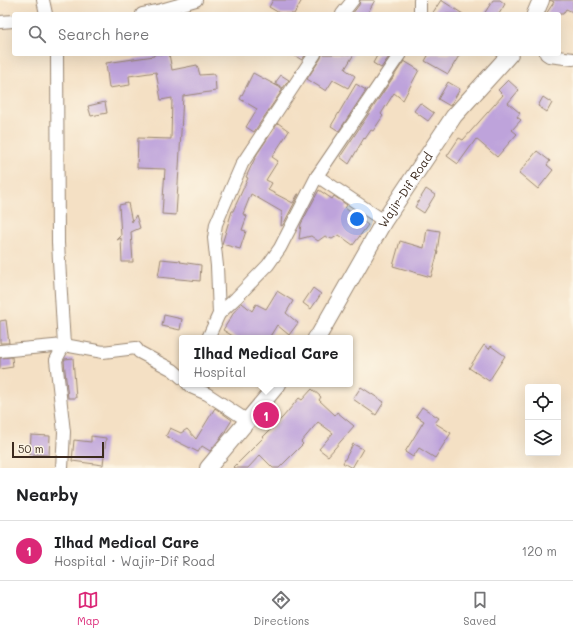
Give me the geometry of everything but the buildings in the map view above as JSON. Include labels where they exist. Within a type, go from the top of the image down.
[{"type":"main road","points":[[535,12],[541,0]]},
{"type":"main road","name":"Wajir-Dif Road","points":[[319,335],[384,221],[454,116],[508,56]]},
{"type":"main road","points":[[208,468],[276,387]]},
{"type":"street","points":[[43,0],[46,12]]},
{"type":"street","points":[[152,12],[196,0]]},
{"type":"street","points":[[344,12],[353,0]]},
{"type":"street","points":[[420,0],[420,12]]},
{"type":"street","points":[[0,22],[12,22]]},
{"type":"street","points":[[57,56],[58,243],[64,345],[56,360],[64,432],[62,468]]},
{"type":"street","points":[[219,314],[214,238],[216,224],[242,164],[314,56]]},
{"type":"street","points":[[209,335],[219,314],[268,265],[280,248],[317,176],[399,56]]},
{"type":"street","points":[[549,56],[573,60]]},
{"type":"street","points":[[317,176],[384,221]]},
{"type":"street","points":[[0,351],[64,345],[103,352],[136,348],[138,352],[174,370],[179,375]]},
{"type":"street","points":[[194,387],[248,420]]},
{"type":"place","name":"Ilhad Medical Care","points":[[266,415]]}]
